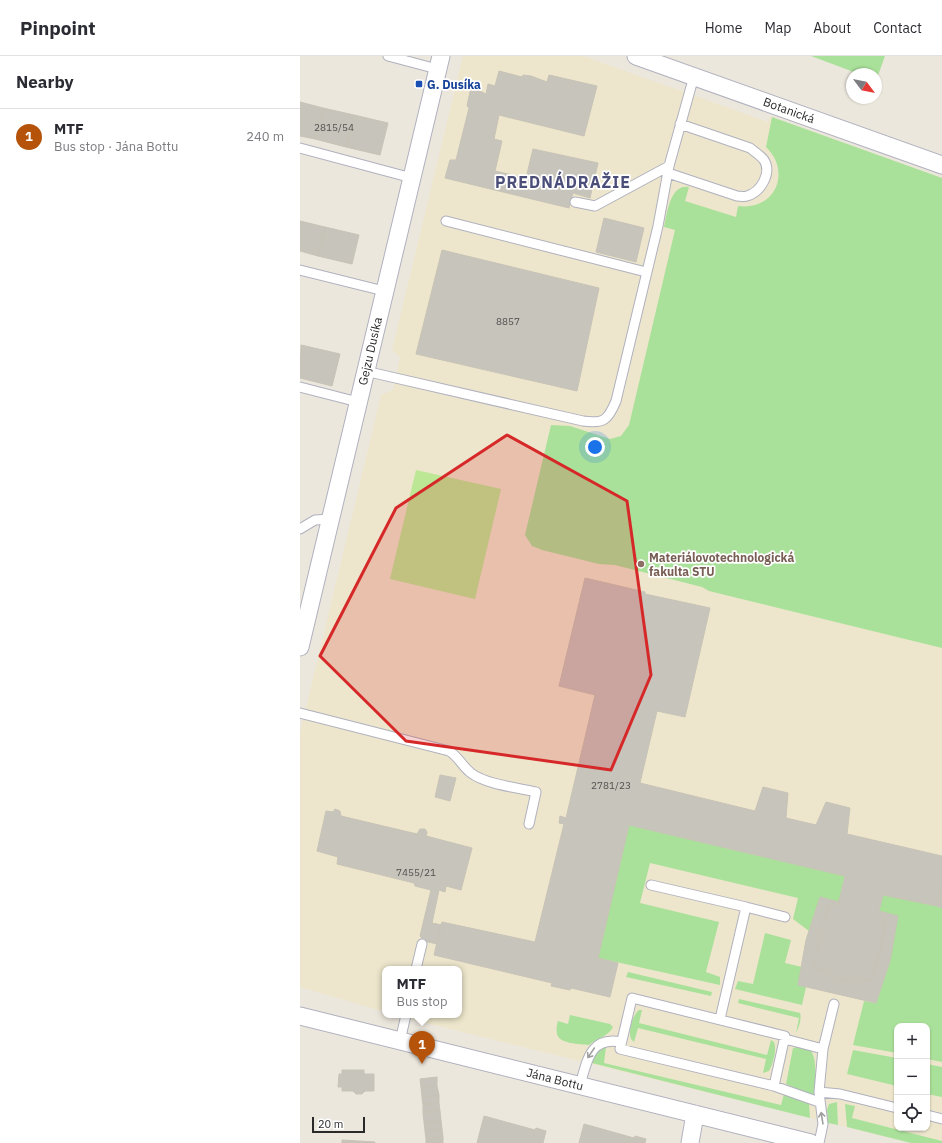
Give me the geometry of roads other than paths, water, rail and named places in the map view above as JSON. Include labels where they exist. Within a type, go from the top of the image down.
[{"type":"street","name":"Botanická","points":[[636,56],[942,164]]},
{"type":"street","name":"Gejzu Dusíka","points":[[300,647],[439,63]]},
{"type":"street","name":"Jána Bottu","points":[[300,1016],[811,1143]]},
{"type":"street","points":[[690,1143],[695,1114]]},
{"type":"lane","points":[[388,56],[439,63]]},
{"type":"lane","points":[[365,371],[597,423],[606,419],[616,401],[658,226],[668,170],[694,76]]},
{"type":"lane","points":[[575,202],[595,206],[668,170],[737,196],[747,196],[760,187],[767,170],[765,162],[760,154],[750,148],[680,124]]},
{"type":"lane","points":[[300,148],[412,178]]},
{"type":"lane","points":[[446,222],[646,272]]},
{"type":"lane","points":[[300,270],[384,291]]},
{"type":"lane","points":[[300,387],[358,402]]},
{"type":"lane","points":[[300,528],[315,520],[330,519]]},
{"type":"lane","points":[[300,713],[449,751],[455,754],[471,773],[485,780],[536,792],[529,824]]},
{"type":"lane","points":[[651,885],[785,917]]},
{"type":"lane","points":[[720,1019],[746,907]]},
{"type":"lane","points":[[417,966],[422,944]]},
{"type":"lane","points":[[819,1102],[774,1086],[620,1048],[632,998],[785,1036],[785,1039],[823,1049]]},
{"type":"lane","points":[[819,1143],[823,1124],[819,1102],[819,1092],[823,1049],[834,1004]]},
{"type":"lane","points":[[400,1041],[405,1018]]},
{"type":"lane","points":[[774,1086],[785,1039]]},
{"type":"lane","points":[[580,1085],[588,1058],[598,1044],[613,1040],[621,1042]]},
{"type":"lane","points":[[819,1092],[840,1094],[894,1107]]},
{"type":"lane","points":[[930,1116],[942,1119]]},
{"type":"place","name":"G. Dusíka","points":[[419,84]]},
{"type":"place","name":"Materiálovotechnologická fakulta STU","points":[[641,564]]},
{"type":"place","name":"MTF","points":[[422,1064]]},
{"type":"district","name":"PREDNÁDRAŽIE","points":[[563,182]]}]
